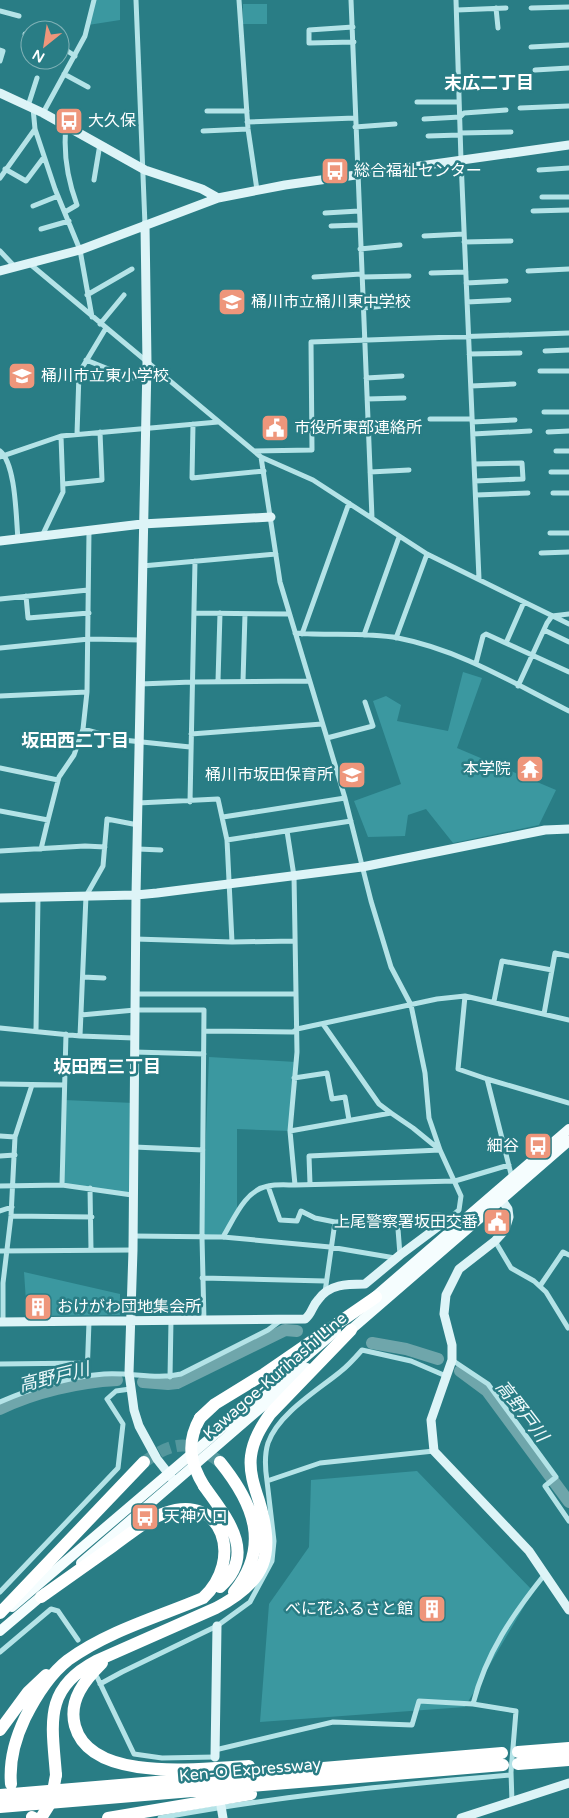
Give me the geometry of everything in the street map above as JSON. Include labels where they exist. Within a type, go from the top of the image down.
[{"type":"highway","points":[[0,1730],[28,1692],[48,1674],[67,1661],[116,1633],[215,1592],[225,1582],[233,1571],[237,1552],[234,1533],[229,1520],[204,1486],[192,1462],[191,1438],[200,1418],[215,1404],[264,1374],[376,1296]]},
{"type":"highway","points":[[36,1818],[51,1802],[56,1775],[52,1726],[55,1704],[59,1694],[79,1670],[233,1600],[254,1581],[266,1553],[265,1522],[250,1470],[251,1455],[260,1428],[270,1414],[351,1330]]},
{"type":"highway","points":[[0,1613],[144,1462]]},
{"type":"highway","points":[[216,1608],[243,1581],[252,1561],[256,1542],[250,1511],[243,1493],[220,1462]]},
{"type":"highway","points":[[41,1597],[148,1521],[167,1512],[189,1510],[210,1518],[223,1535],[226,1546],[226,1557],[221,1574],[213,1589],[203,1598]]},
{"type":"highway","points":[[109,1656],[78,1691],[73,1711],[73,1721],[81,1740],[88,1749],[108,1761],[136,1767],[163,1768],[383,1763]]},
{"type":"highway","points":[[11,1784],[13,1751],[22,1726],[42,1690],[67,1661]]},
{"type":"highway","name":"Ken-O Expressway","points":[[0,1807],[510,1762],[569,1748]]},
{"type":"highway","name":"Ken-O Expressway","points":[[0,1795],[383,1763],[569,1760]]},
{"type":"highway","points":[[108,1818],[362,1776]]},
{"type":"main road","name":"Kawagoe-Kurihashi Line","points":[[0,1631],[351,1330],[500,1197],[512,1179],[569,1128]]},
{"type":"main road","name":"Kawagoe-Kurihashi Line","points":[[0,1618],[376,1296],[566,1146]]},
{"type":"street","points":[[43,114],[85,36],[94,0]]},
{"type":"street","points":[[136,0],[145,170],[147,377],[142,524],[142,640],[134,994],[133,1250],[128,1374],[140,1426],[175,1482]]},
{"type":"street","points":[[239,0],[247,122],[257,190]]},
{"type":"street","points":[[351,0],[372,518]]},
{"type":"street","points":[[456,0],[464,242],[479,579]]},
{"type":"street","points":[[531,8],[569,7]]},
{"type":"street","points":[[496,8],[498,28]]},
{"type":"street","points":[[457,10],[506,8]]},
{"type":"street","points":[[0,11],[19,16]]},
{"type":"street","points":[[353,27],[309,30],[309,43],[354,42]]},
{"type":"street","points":[[532,47],[569,46]]},
{"type":"street","points":[[0,50],[3,51],[0,61]]},
{"type":"street","points":[[70,53],[75,56]]},
{"type":"street","points":[[535,70],[569,68]]},
{"type":"street","points":[[64,74],[88,87]]},
{"type":"street","points":[[37,78],[30,107],[35,129],[58,196],[80,250],[92,317]]},
{"type":"street","points":[[0,93],[100,144],[145,170],[202,189],[218,198]]},
{"type":"street","points":[[417,102],[460,102]]},
{"type":"street","points":[[520,108],[569,106]]},
{"type":"street","points":[[424,119],[460,117],[464,112],[506,110]]},
{"type":"street","points":[[207,111],[247,111]]},
{"type":"street","points":[[247,122],[355,118]]},
{"type":"street","points":[[355,127],[395,124]]},
{"type":"street","points":[[65,212],[77,205],[66,169],[64,146],[66,126]]},
{"type":"street","points":[[0,178],[35,129]]},
{"type":"street","points":[[203,131],[248,129]]},
{"type":"street","points":[[428,136],[511,132]]},
{"type":"street","points":[[94,180],[100,144]]},
{"type":"street","points":[[0,271],[80,250],[218,198],[257,190],[569,144]]},
{"type":"street","points":[[5,169],[26,181],[44,157]]},
{"type":"street","points":[[539,170],[569,168]]},
{"type":"street","points":[[33,206],[58,196]]},
{"type":"street","points":[[542,197],[569,197]]},
{"type":"street","points":[[533,211],[569,210]]},
{"type":"street","points":[[325,213],[359,211]]},
{"type":"street","points":[[41,229],[69,221]]},
{"type":"street","points":[[331,226],[359,225]]},
{"type":"street","points":[[424,236],[464,234]]},
{"type":"street","points":[[464,242],[511,241]]},
{"type":"street","points":[[360,248],[400,245]]},
{"type":"street","points":[[0,251],[16,268]]},
{"type":"street","points":[[30,264],[261,458],[313,480],[427,554],[569,624]]},
{"type":"street","points":[[87,295],[132,270]]},
{"type":"street","points":[[528,271],[569,270]]},
{"type":"street","points":[[431,273],[466,272]]},
{"type":"street","points":[[314,276],[410,276]]},
{"type":"street","points":[[466,284],[506,281]]},
{"type":"street","points":[[100,324],[124,295]]},
{"type":"street","points":[[467,302],[510,300]]},
{"type":"street","points":[[363,308],[404,304]]},
{"type":"street","points":[[77,434],[79,373],[106,328]]},
{"type":"street","points":[[254,451],[312,450],[312,342],[569,333]]},
{"type":"street","points":[[545,351],[569,350]]},
{"type":"street","points":[[469,354],[520,352]]},
{"type":"street","points":[[86,360],[131,378],[147,377]]},
{"type":"street","points":[[540,371],[569,371]]},
{"type":"street","points":[[366,378],[402,376]]},
{"type":"street","points":[[471,386],[514,384]]},
{"type":"street","points":[[367,399],[404,398]]},
{"type":"street","points":[[544,412],[569,412]]},
{"type":"street","points":[[430,419],[515,420]]},
{"type":"street","points":[[3,456],[61,436],[218,422]]},
{"type":"street","points":[[192,424],[192,478],[264,472]]},
{"type":"street","points":[[473,434],[530,431]]},
{"type":"street","points":[[548,432],[569,431]]},
{"type":"street","points":[[64,484],[102,480],[100,432]]},
{"type":"street","points":[[42,536],[64,492],[61,436]]},
{"type":"street","points":[[0,450],[14,492],[18,539]]},
{"type":"street","points":[[556,451],[569,450]]},
{"type":"street","points":[[32,1085],[15,1137],[12,1207],[3,1251],[2,1322],[280,1321],[305,1319],[310,1315],[316,1301],[325,1292],[344,1284],[365,1284],[458,1210],[461,1196],[440,1150],[429,1118],[425,1073],[411,1005],[391,967],[362,867],[345,798],[280,582],[261,458]]},
{"type":"street","points":[[474,464],[522,463],[522,479],[475,481]]},
{"type":"street","points":[[370,472],[409,470]]},
{"type":"street","points":[[551,472],[569,472]]},
{"type":"street","points":[[476,496],[528,493]]},
{"type":"street","points":[[553,493],[569,493]]},
{"type":"street","points":[[302,634],[349,502]]},
{"type":"street","points":[[0,541],[142,524],[271,517]]},
{"type":"street","points":[[40,849],[58,780],[74,755],[83,729],[87,692],[89,639],[90,530]]},
{"type":"street","points":[[550,533],[569,533]]},
{"type":"street","points":[[364,635],[399,537]]},
{"type":"street","points":[[541,553],[569,552]]},
{"type":"street","points":[[142,566],[276,554]]},
{"type":"street","points":[[396,638],[427,554]]},
{"type":"street","points":[[190,802],[195,561]]},
{"type":"street","points":[[0,599],[88,590]]},
{"type":"street","points":[[26,596],[28,618],[89,613]]},
{"type":"street","points":[[506,644],[524,602]]},
{"type":"street","points":[[195,613],[289,614]]},
{"type":"street","points":[[218,682],[220,613]]},
{"type":"street","points":[[243,681],[244,614]]},
{"type":"street","points":[[552,616],[569,614]]},
{"type":"street","points":[[518,686],[552,616]]},
{"type":"street","points":[[544,630],[569,642]]},
{"type":"street","points":[[295,633],[364,635],[396,638],[424,644],[476,663],[569,711]]},
{"type":"street","points":[[476,663],[483,636],[486,634],[569,672]]},
{"type":"street","points":[[0,648],[89,639],[142,640]]},
{"type":"street","points":[[140,684],[309,681]]},
{"type":"street","points":[[0,696],[87,692]]},
{"type":"street","points":[[327,738],[373,726],[365,702]]},
{"type":"street","points":[[190,734],[322,724]]},
{"type":"street","points":[[83,729],[123,740],[190,747]]},
{"type":"street","points":[[0,768],[58,780]]},
{"type":"street","points":[[223,817],[345,798]]},
{"type":"street","points":[[138,802],[190,802],[218,799],[227,840],[232,942]]},
{"type":"street","points":[[0,810],[48,820]]},
{"type":"street","points":[[80,1036],[86,896],[103,866],[107,819],[138,825]]},
{"type":"street","points":[[227,840],[351,821]]},
{"type":"street","points":[[0,898],[136,896],[362,867],[545,830],[569,829]]},
{"type":"street","points":[[287,831],[294,876],[297,1029],[290,1131],[296,1184]]},
{"type":"street","points":[[0,851],[85,846],[105,847]]},
{"type":"street","points":[[138,849],[160,850]]},
{"type":"street","points":[[36,1031],[38,897]]},
{"type":"street","points":[[135,939],[232,942],[295,941]]},
{"type":"street","points":[[544,1014],[556,953],[569,956]]},
{"type":"street","points":[[494,1001],[502,961],[552,970]]},
{"type":"street","points":[[83,977],[104,978]]},
{"type":"street","points":[[134,994],[296,994]]},
{"type":"street","points":[[465,996],[458,1069],[569,1103]]},
{"type":"street","points":[[204,1031],[293,1032],[297,1029],[411,1005],[465,996],[494,1001],[569,1020]]},
{"type":"street","points":[[81,1015],[134,1010],[204,1010],[202,1237],[204,1321]]},
{"type":"street","points":[[323,1024],[379,1104],[414,1128],[440,1150]]},
{"type":"street","points":[[0,1028],[80,1036],[134,1038]]},
{"type":"street","points":[[62,1185],[66,1034]]},
{"type":"street","points":[[134,1052],[204,1054]]},
{"type":"street","points":[[294,1078],[327,1073],[332,1099],[345,1097],[349,1120]]},
{"type":"street","points":[[487,1079],[512,1179]]},
{"type":"street","points":[[0,1084],[64,1085]]},
{"type":"street","points":[[290,1131],[391,1113]]},
{"type":"street","points":[[0,1136],[15,1137]]},
{"type":"street","points":[[133,1147],[203,1150]]},
{"type":"street","points":[[310,1184],[309,1156],[440,1150]]},
{"type":"street","points":[[0,1156],[15,1156]]},
{"type":"street","points":[[224,1237],[248,1197],[268,1186],[455,1181],[509,1165]]},
{"type":"street","points":[[0,1186],[62,1185],[132,1195]]},
{"type":"street","points":[[268,1186],[280,1220],[297,1221],[301,1211],[315,1218],[336,1222],[374,1220]]},
{"type":"street","points":[[90,1188],[92,1218],[91,1250]]},
{"type":"street","points":[[500,1197],[509,1217],[505,1230],[495,1241],[459,1269],[449,1286],[444,1314],[452,1345],[452,1360],[431,1420],[434,1451],[529,1550],[569,1610]]},
{"type":"street","points":[[0,1211],[12,1207]]},
{"type":"street","points":[[397,1257],[397,1216],[440,1215],[447,1220]]},
{"type":"street","points":[[11,1216],[92,1218]]},
{"type":"street","points":[[325,1292],[330,1247],[336,1222]]},
{"type":"street","points":[[133,1236],[224,1237],[330,1247],[397,1257]]},
{"type":"street","points":[[495,1241],[511,1268],[540,1286],[546,1292],[568,1327],[569,1335]]},
{"type":"street","points":[[3,1251],[133,1250]]},
{"type":"street","points":[[540,1286],[563,1252],[569,1255]]},
{"type":"street","points":[[202,1278],[325,1281]]},
{"type":"street","points":[[170,1377],[171,1320]]},
{"type":"street","points":[[0,1402],[87,1376],[128,1374],[170,1377],[181,1374],[259,1335],[280,1321]]},
{"type":"street","points":[[87,1376],[89,1322]]},
{"type":"street","points":[[100,1684],[218,1626],[250,1602],[272,1561],[274,1541],[264,1460],[268,1442],[276,1429],[310,1393],[340,1372],[362,1350],[411,1361],[446,1376]]},
{"type":"street","points":[[452,1360],[488,1384],[556,1477],[545,1486],[569,1521]]},
{"type":"street","points":[[0,1364],[87,1363]]},
{"type":"street","points":[[0,1592],[116,1471],[123,1424],[107,1399],[116,1391],[130,1389]]},
{"type":"street","points":[[267,1481],[320,1463],[434,1451]]},
{"type":"street","points":[[473,1704],[479,1681],[491,1653],[510,1618],[545,1574]]},
{"type":"street","points":[[0,1652],[51,1609],[58,1612],[78,1640]]},
{"type":"street","points":[[214,1754],[218,1626]]},
{"type":"street","points":[[97,1677],[134,1754],[162,1758],[214,1754],[333,1722],[412,1725],[419,1701],[473,1704],[516,1711],[510,1762],[512,1802]]},
{"type":"street","points":[[160,1818],[221,1806],[386,1785],[510,1762]]},
{"type":"street","points":[[467,1817],[569,1783]]},
{"type":"street","points":[[221,1806],[223,1818]]},
{"type":"shaded area","points":[[93,0],[120,0],[120,20],[88,25]]},
{"type":"shaded area","points":[[243,4],[267,4],[267,24],[243,24]]},
{"type":"shaded area","points":[[463,672],[482,678],[457,748],[556,790],[539,825],[453,843],[426,809],[408,815],[405,836],[368,837],[354,801],[401,784],[373,701],[386,696],[401,705],[397,721],[448,731]]},
{"type":"shaded area","points":[[209,1057],[296,1062],[290,1131],[237,1129],[237,1215],[223,1237],[202,1237]]},
{"type":"shaded area","points":[[64,1100],[134,1103],[132,1195],[62,1185]]},
{"type":"shaded area","points":[[24,1272],[120,1294],[120,1315],[27,1316]]},
{"type":"shaded area","points":[[417,1471],[533,1591],[465,1707],[260,1722],[269,1604],[309,1547],[311,1480]]},
{"type":"waterway","name":"高野戸川","points":[[143,1382],[177,1383],[285,1330],[297,1331]]},
{"type":"waterway","name":"高野戸川","points":[[372,1343],[406,1349],[438,1359]]},
{"type":"waterway","name":"高野戸川","points":[[460,1371],[487,1391],[569,1502]]},
{"type":"waterway","name":"高野戸川","points":[[0,1409],[57,1389],[117,1380]]},
{"type":"tunnel","points":[[144,1462],[164,1450],[182,1446],[200,1449],[220,1462]]},
{"type":"place","name":"大久保","points":[[69,121]]},
{"type":"place","name":"総合福祉センター","points":[[335,171]]},
{"type":"place","name":"桶川市立桶川東中学校","points":[[232,302]]},
{"type":"place","name":"桶川市立東小学校","points":[[22,376]]},
{"type":"place","name":"市役所東部連絡所","points":[[275,428]]},
{"type":"place","name":"本学院","points":[[530,769]]},
{"type":"place","name":"桶川市坂田保育所","points":[[352,775]]},
{"type":"place","name":"細谷","points":[[538,1146]]},
{"type":"place","name":"上尾警察署坂田交番","points":[[497,1222]]},
{"type":"place","name":"おけがわ団地集会所","points":[[38,1307]]},
{"type":"place","name":"天神入口","points":[[145,1517]]},
{"type":"place","name":"べに花ふるさと館","points":[[432,1609]]},
{"type":"district","name":"末広二丁目","points":[[489,83]]},
{"type":"district","name":"坂田西二丁目","points":[[75,741]]},
{"type":"district","name":"坂田西三丁目","points":[[107,1067]]}]
